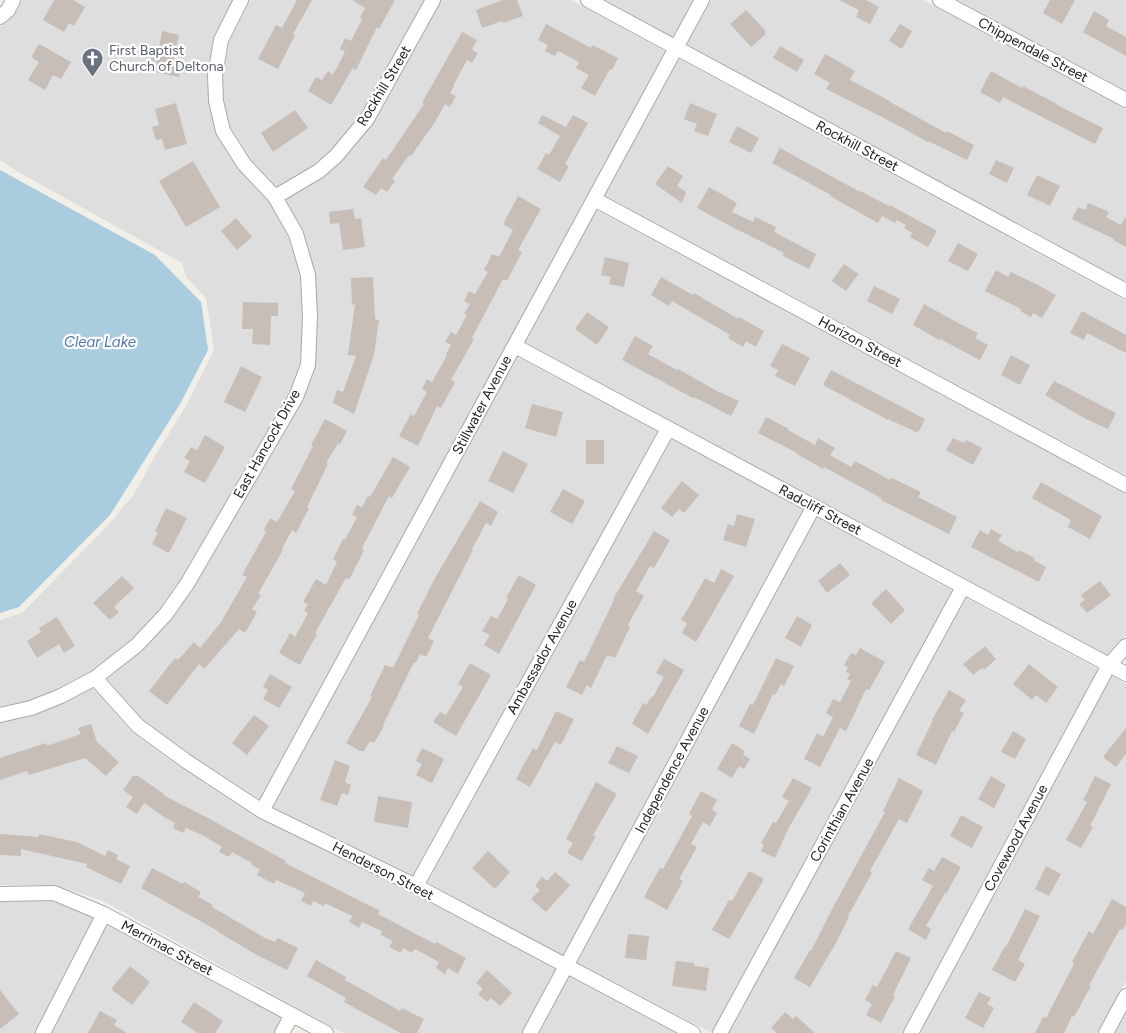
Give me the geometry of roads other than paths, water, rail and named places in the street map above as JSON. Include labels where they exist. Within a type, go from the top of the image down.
[{"type":"street","points":[[0,17],[8,10],[14,0]]},
{"type":"street","name":"East Hancock Drive","points":[[0,715],[31,708],[61,696],[95,678],[137,644],[166,614],[187,584],[296,397],[308,365],[310,317],[308,275],[296,234],[275,197],[244,164],[224,131],[216,101],[215,76],[221,40],[242,0]]},
{"type":"street","name":"Rockhill Street","points":[[275,197],[319,171],[336,156],[367,118],[433,0]]},
{"type":"street","name":"Rockhill Street","points":[[588,0],[1126,291]]},
{"type":"street","name":"Stillwater Avenue","points":[[262,811],[702,0]]},
{"type":"street","name":"Chippendale Street","points":[[940,0],[1126,100]]},
{"type":"street","name":"Horizon Street","points":[[594,199],[1126,485]]},
{"type":"street","name":"Radcliff Street","points":[[515,346],[1126,674]]},
{"type":"street","name":"Ambassador Avenue","points":[[416,886],[668,429]]},
{"type":"street","name":"Independence Avenue","points":[[530,1033],[814,506]]},
{"type":"street","name":"Corinthian Avenue","points":[[720,1033],[963,587]]},
{"type":"street","name":"Covewood Avenue","points":[[910,1033],[1109,665],[1126,646]]},
{"type":"street","name":"Henderson Street","points":[[95,678],[138,726],[186,761],[262,811],[416,886],[693,1033]]},
{"type":"street","name":"Merrimac Street","points":[[0,894],[54,893],[104,914],[326,1033]]},
{"type":"street","points":[[43,1033],[104,914]]},
{"type":"street","points":[[1106,1033],[1126,996]]},
{"type":"street","points":[[282,1033],[292,1015]]},
{"type":"water","name":"Clear Lake","points":[[0,170],[155,255],[201,302],[208,350],[180,404],[110,515],[19,607],[0,613]]},
{"type":"place","name":"First Baptist Church of Deltona","points":[[93,77]]}]
